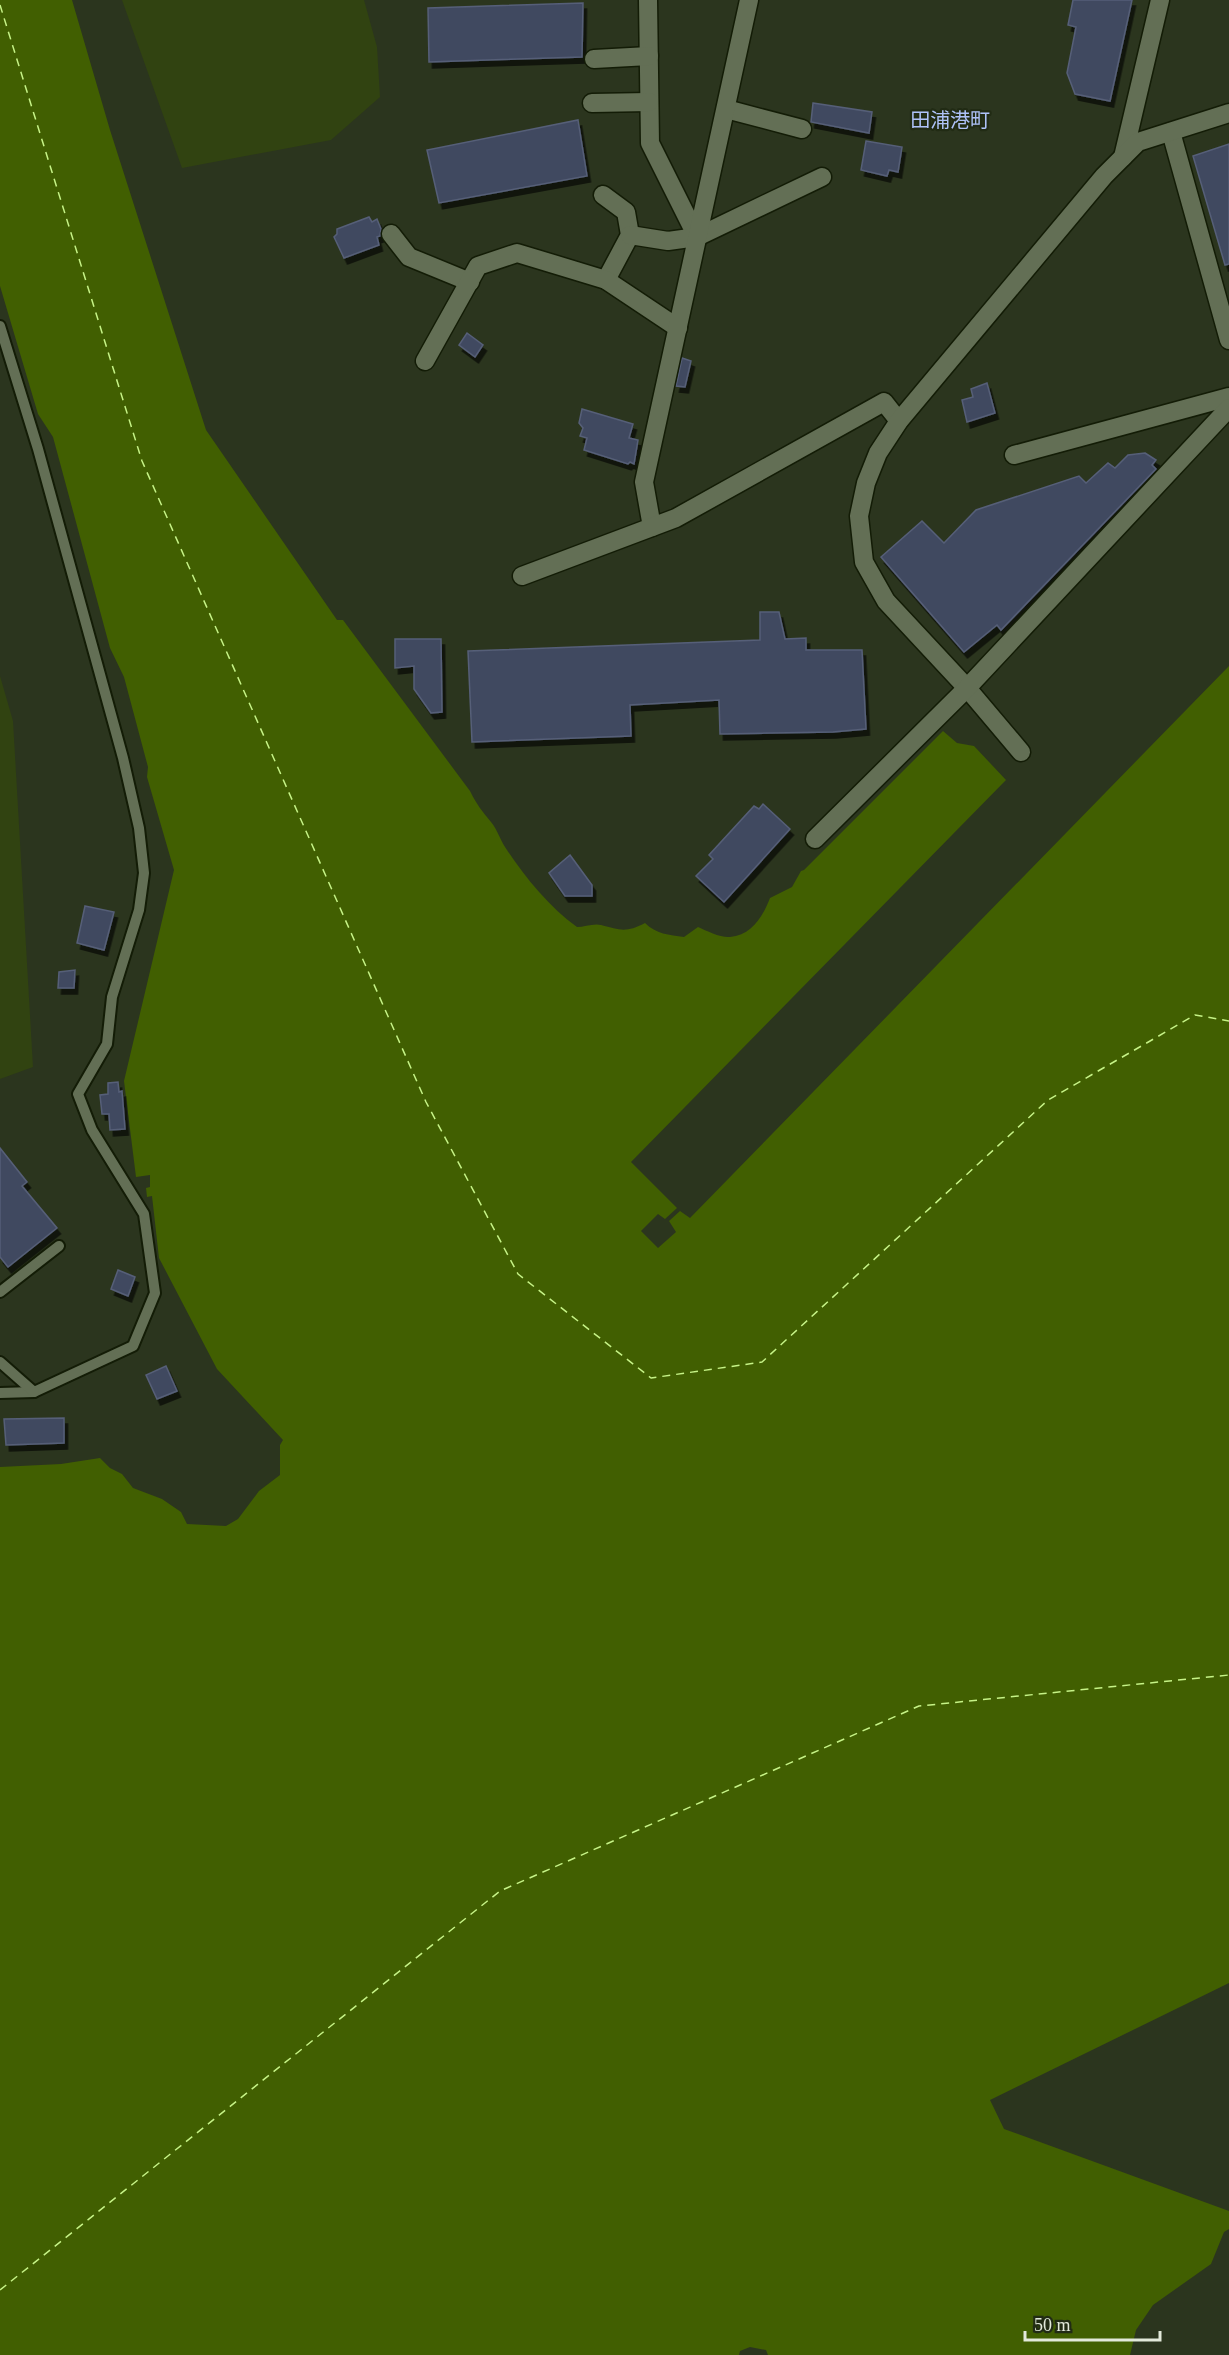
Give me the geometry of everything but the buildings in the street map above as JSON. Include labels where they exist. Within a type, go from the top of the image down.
[{"type":"street","points":[[648,0],[650,143],[697,237]]},
{"type":"street","points":[[652,527],[644,482],[749,0]]},
{"type":"street","points":[[1123,157],[1160,0]]},
{"type":"street","points":[[594,59],[649,56]]},
{"type":"street","points":[[592,103],[649,102]]},
{"type":"street","points":[[726,109],[802,129]]},
{"type":"street","points":[[1021,752],[967,688],[886,601],[864,562],[859,516],[866,483],[878,453],[899,421],[1104,176],[1138,142],[1229,113]]},
{"type":"street","points":[[1171,132],[1229,340]]},
{"type":"street","points":[[630,235],[668,241],[697,237],[822,177]]},
{"type":"street","points":[[603,195],[626,212],[630,235],[606,280]]},
{"type":"street","points":[[391,234],[409,256],[470,282]]},
{"type":"street","points":[[425,361],[478,266],[517,253],[606,280],[678,328]]},
{"type":"street","points":[[1014,455],[1229,397]]},
{"type":"street","points":[[522,576],[676,519],[884,402],[899,421]]},
{"type":"street","points":[[815,839],[967,688],[1229,408]]},
{"type":"lane","points":[[0,326],[38,449],[123,759],[139,828],[144,873],[138,910],[112,997],[107,1044],[78,1094],[92,1130],[144,1214],[155,1293],[132,1346],[34,1392],[0,1393]]},
{"type":"lane","points":[[2,1287],[59,1246]]},
{"type":"lane","points":[[0,1362],[34,1392]]},
{"type":"shaded area","points":[[0,0],[72,0],[110,130],[206,430],[337,620],[343,620],[470,791],[520,869],[546,900],[566,919],[577,927],[598,925],[623,930],[645,923],[658,932],[684,937],[698,927],[726,937],[745,933],[756,924],[770,898],[792,887],[801,871],[943,731],[957,743],[974,746],[1006,780],[631,1162],[677,1208],[665,1219],[658,1214],[641,1231],[658,1248],[676,1232],[669,1221],[680,1211],[690,1218],[1229,666],[1229,1983],[990,2100],[1004,2129],[1229,2211],[1229,2229],[1224,2232],[1211,2264],[1153,2305],[1136,2330],[1130,2355],[768,2355],[766,2350],[750,2347],[740,2351],[739,2355],[0,2355],[0,1467],[61,1464],[100,1458],[110,1468],[122,1474],[133,1488],[162,1499],[181,1512],[187,1524],[226,1526],[238,1519],[259,1491],[280,1475],[280,1445],[283,1440],[217,1369],[159,1258],[152,1196],[147,1197],[146,1188],[150,1187],[150,1175],[136,1177],[124,1081],[174,870],[147,777],[148,767],[124,677],[110,648],[53,437],[38,414],[0,286]]},
{"type":"shaded area","points":[[122,0],[364,0],[377,47],[380,97],[331,140],[182,168]]},
{"type":"shaded area","points":[[0,676],[13,721],[33,1067],[0,1079]]},
{"type":"ferry route","points":[[0,5],[142,461],[426,1102],[518,1274],[651,1378],[762,1362],[1048,1100],[1195,1015],[1229,1021]]},
{"type":"ferry route","points":[[0,2290],[500,1891],[919,1706],[1229,1675]]},
{"type":"district","name":"田浦港町","points":[[950,120]]}]
